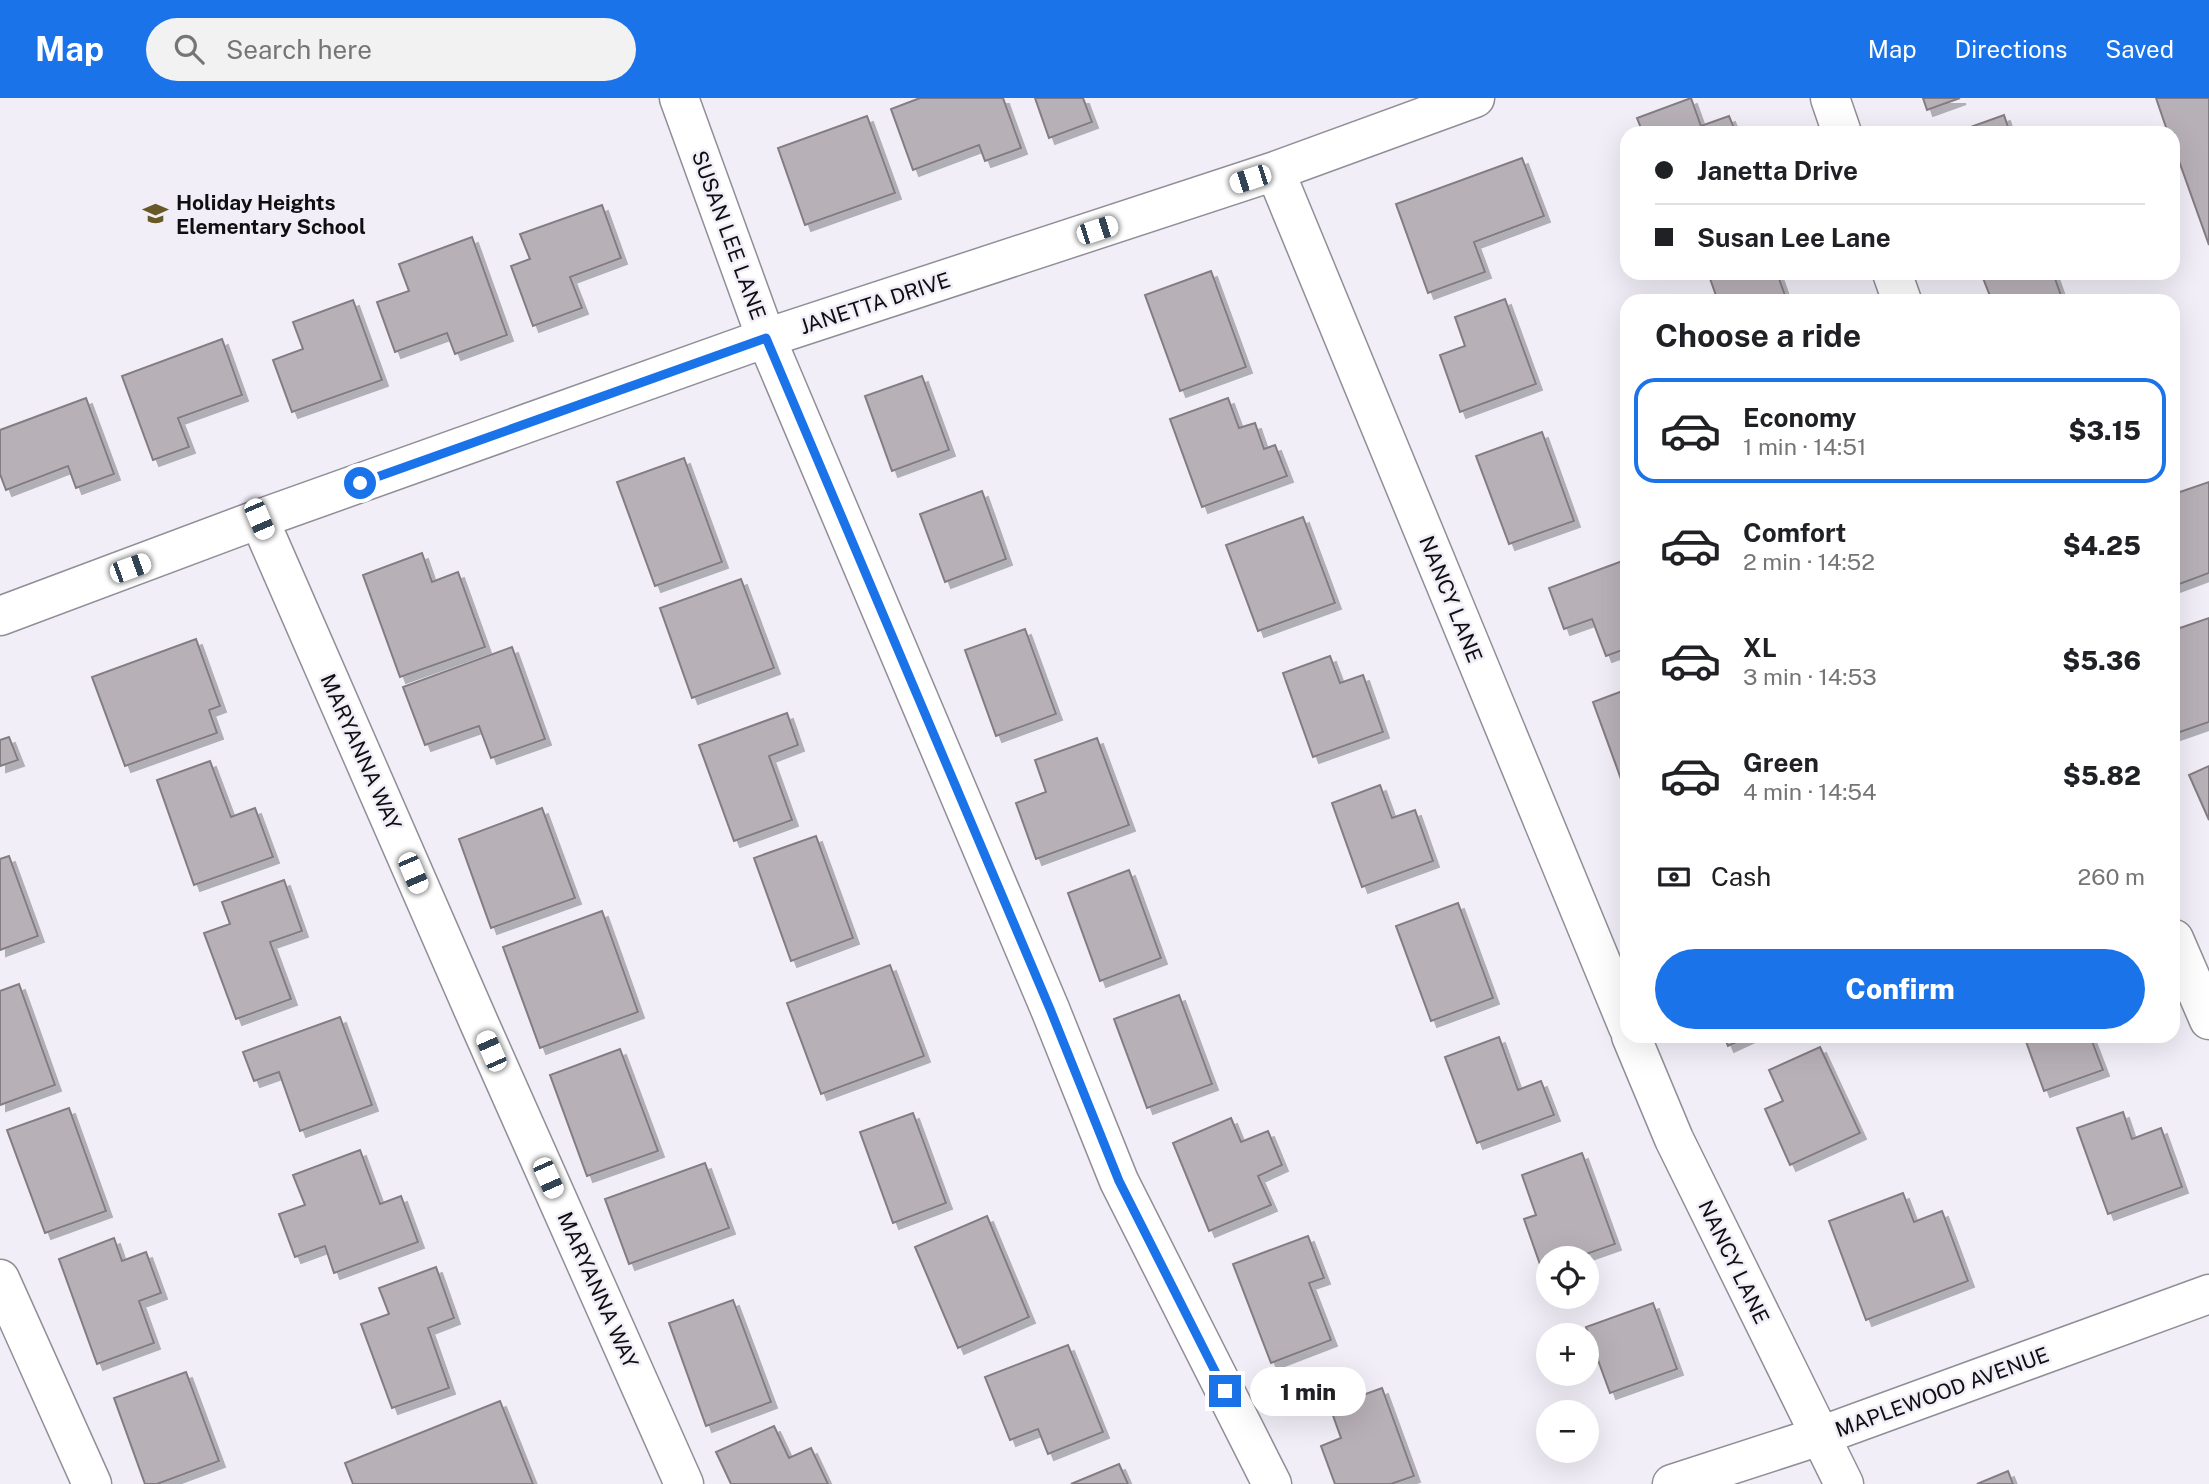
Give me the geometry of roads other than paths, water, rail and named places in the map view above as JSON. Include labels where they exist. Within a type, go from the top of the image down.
[{"type":"street","name":"SUSAN LEE LANE","points":[[679,98],[766,338],[1045,997],[1119,1181],[1272,1484]]},
{"type":"street","name":"JANETTA DRIVE","points":[[0,616],[259,519],[766,338],[1275,171],[1475,98]]},
{"type":"street","points":[[1830,98],[1840,126]]},
{"type":"street","name":"NANCY LANE","points":[[1275,171],[1620,1008]]},
{"type":"street","name":"MARYANNA WAY","points":[[259,519],[684,1484]]},
{"type":"street","points":[[2180,953],[2209,1020]]},
{"type":"street","name":"NANCY LANE","points":[[1634,1043],[1674,1139],[1844,1484]]},
{"type":"street","points":[[0,1279],[92,1484]]},
{"type":"street","name":"MAPLEWOOD AVENUE","points":[[1672,1484],[1820,1436],[2209,1294]]},
{"type":"place","name":"Holiday Heights Elementary School","points":[[156,214]]}]
